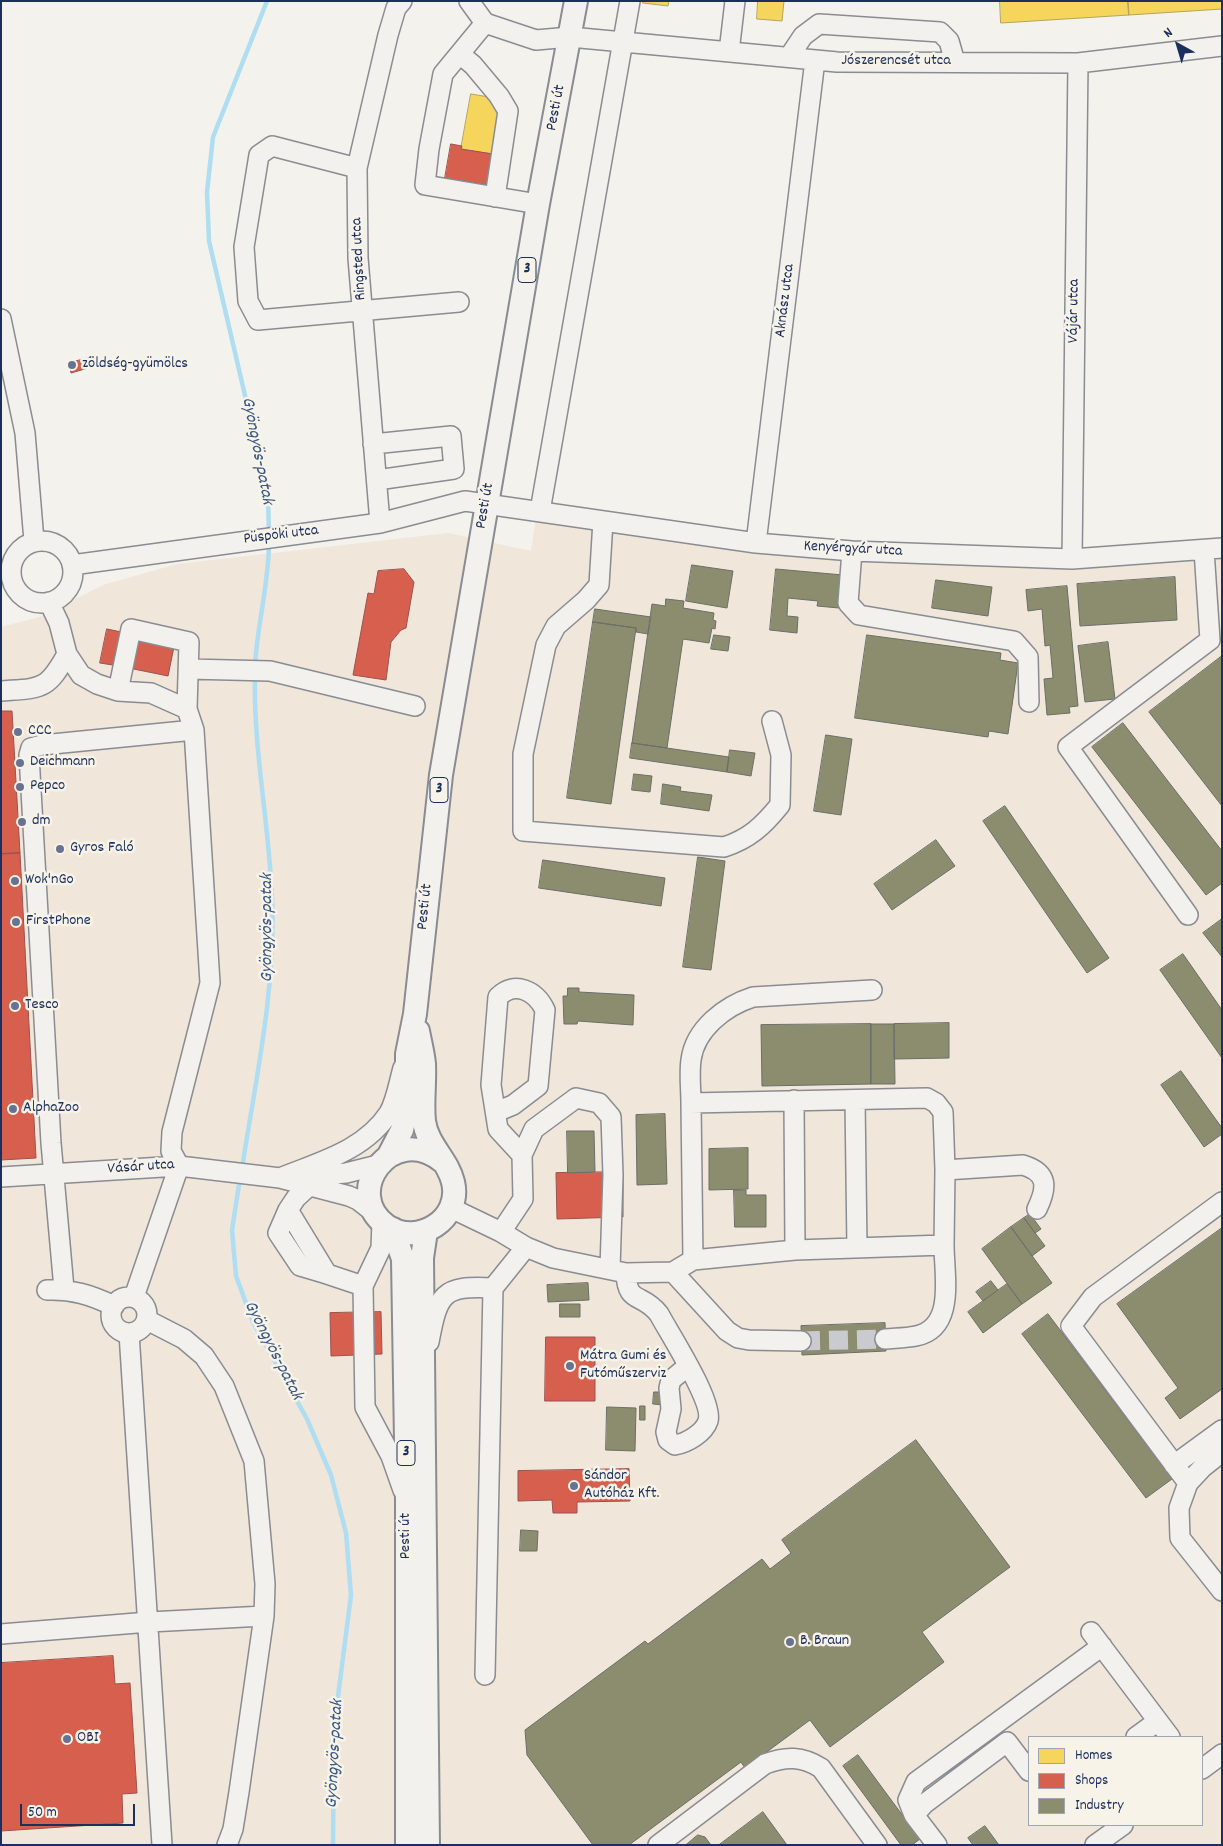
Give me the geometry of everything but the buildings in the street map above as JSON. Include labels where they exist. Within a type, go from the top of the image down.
[{"type":"main road","name":"Pesti út","points":[[407,1845],[407,1500],[403,1259],[384,1222],[372,1205],[370,1186],[383,1160],[402,1130],[407,1106],[408,1054],[415,1014],[441,775],[538,204],[576,1]]},
{"type":"main road","name":"Pesti út","points":[[415,1014],[424,1063],[424,1120],[430,1141],[454,1183],[451,1208]]},
{"type":"main road","points":[[383,1160],[403,1150],[419,1149],[427,1151],[442,1161]]},
{"type":"main road","points":[[384,1222],[409,1234],[426,1231],[441,1222],[451,1208]]},
{"type":"main road","name":"Pesti út","points":[[426,1231],[422,1258],[428,1845]]},
{"type":"street","name":"Ringsted utca","points":[[380,523],[358,258],[358,168],[388,35],[396,8],[402,1]]},
{"type":"street","points":[[469,1],[485,23],[461,55],[443,74],[429,149],[425,185],[538,204]]},
{"type":"street","points":[[540,511],[630,1]]},
{"type":"street","points":[[729,52],[736,1]]},
{"type":"street","name":"Jószerencsét utca","points":[[485,23],[536,40],[570,37],[815,60],[1078,63],[1222,46]]},
{"type":"street","points":[[789,58],[803,36],[819,24],[940,32],[949,41],[955,62]]},
{"type":"street","points":[[461,55],[473,65],[489,84],[508,111],[495,197]]},
{"type":"street","name":"Aknász utca","points":[[756,543],[815,60]]},
{"type":"street","name":"Vájár utca","points":[[1072,560],[1078,63]]},
{"type":"street","points":[[358,168],[272,146],[259,155],[244,247],[248,301],[258,320],[459,302]]},
{"type":"street","points":[[1,319],[25,433],[34,541]]},
{"type":"street","points":[[373,444],[451,436],[454,470],[377,480]]},
{"type":"street","name":"Püspöki utca","points":[[72,565],[380,523],[465,501],[487,504]]},
{"type":"street","name":"Kenyérgyár utca","points":[[487,504],[756,543],[852,551],[1072,560],[1213,549]]},
{"type":"street","points":[[603,521],[599,585],[586,600],[556,626],[546,645],[523,754],[523,831],[724,847],[741,842],[754,834],[780,805],[781,755],[772,721]]},
{"type":"street","points":[[34,541],[55,543],[63,548],[72,565],[72,577],[68,589],[60,597],[49,602],[41,603],[28,600],[15,588],[7,585],[14,558],[23,547],[34,541]]},
{"type":"street","points":[[1188,915],[1068,747],[1210,640],[1213,549]]},
{"type":"street","points":[[852,551],[848,602],[859,614],[1014,641],[1028,657],[1029,702]]},
{"type":"street","points":[[49,602],[59,623],[67,654],[81,675],[118,692],[151,694],[187,709]]},
{"type":"street","points":[[118,692],[131,629],[189,642],[187,709],[194,730],[210,983],[172,1132],[171,1151],[179,1166],[134,1297]]},
{"type":"street","points":[[1,691],[28,690],[45,685],[55,677],[67,654]]},
{"type":"street","points":[[189,669],[270,671],[414,706]]},
{"type":"street","points":[[114,1306],[88,1294],[56,1289],[54,1174],[29,755],[31,748],[42,745],[194,730]]},
{"type":"street","points":[[496,1112],[513,1105],[538,1086],[546,1010],[535,995],[519,988],[504,991],[498,997],[491,1085],[498,1129],[522,1155]]},
{"type":"street","points":[[693,1260],[691,1060],[696,1042],[707,1027],[736,1002],[753,997],[872,990]]},
{"type":"street","name":"Vásár utca","points":[[274,1177],[352,1148],[373,1132],[390,1112],[408,1054]]},
{"type":"street","points":[[501,1232],[523,1199],[522,1155],[534,1129],[576,1098],[599,1103],[611,1117],[618,1271],[630,1293],[653,1307],[659,1314],[688,1366]]},
{"type":"street","points":[[691,1103],[927,1098],[936,1103],[942,1112],[946,1170],[944,1309],[939,1321],[931,1330],[918,1336],[886,1339]]},
{"type":"street","points":[[794,1100],[795,1250]]},
{"type":"street","points":[[856,1100],[857,1248]]},
{"type":"street","name":"Vásár utca","points":[[274,1177],[346,1173],[383,1160]]},
{"type":"street","points":[[946,1170],[1023,1164],[1035,1168],[1041,1176],[1045,1191],[1037,1209]]},
{"type":"street","name":"Vásár utca","points":[[1,1177],[179,1166],[214,1169],[274,1177],[349,1196],[358,1200],[384,1222]]},
{"type":"street","points":[[309,1186],[296,1198],[288,1210],[327,1274],[363,1286]]},
{"type":"street","points":[[1188,1483],[1071,1326],[1093,1297],[1222,1202]]},
{"type":"street","points":[[451,1208],[501,1232],[526,1247],[553,1258],[618,1271],[673,1272],[693,1260],[795,1250],[944,1245]]},
{"type":"street","points":[[384,1222],[381,1248],[363,1286],[365,1407],[391,1456],[407,1500]]},
{"type":"street","points":[[485,1675],[493,1288],[526,1247]]},
{"type":"street","points":[[673,1272],[727,1331],[738,1338],[801,1341]]},
{"type":"street","points":[[423,1378],[435,1308],[448,1293],[465,1286],[493,1288]]},
{"type":"street","points":[[124,1297],[134,1297],[145,1306],[147,1320],[138,1331],[129,1333],[118,1329],[114,1324],[111,1312],[114,1306],[124,1297]]},
{"type":"street","points":[[147,1320],[184,1339],[204,1356],[224,1386],[240,1420],[254,1461],[265,1584],[264,1616],[239,1792],[227,1845]]},
{"type":"street","points":[[129,1333],[162,1845]]},
{"type":"street","points":[[1174,1465],[1222,1430]]},
{"type":"street","points":[[1222,1452],[1203,1467],[1188,1483],[1179,1508],[1180,1538],[1222,1591]]},
{"type":"street","points":[[1,1634],[149,1622],[264,1616]]},
{"type":"street","points":[[937,1845],[914,1815],[908,1800],[916,1782],[1096,1639],[1169,1736]]},
{"type":"street","points":[[1137,1736],[1158,1721]]},
{"type":"street","points":[[914,1815],[924,1804],[1007,1742],[1028,1770]]},
{"type":"street","points":[[1203,1768],[1222,1754]]},
{"type":"street","points":[[658,1845],[765,1764],[778,1759],[792,1757],[808,1759],[821,1768],[877,1845]]},
{"type":"street","points":[[1095,1845],[1123,1826]]},
{"type":"shaded area","points":[[537,511],[756,543],[1072,559],[1222,548],[1222,1845],[1,1845],[1,627],[39,617],[103,585],[177,564],[448,533],[531,551]]},
{"type":"waterway","name":"Gyöngyös-patak","points":[[267,1],[213,137],[207,192],[209,241],[268,494],[269,535]]},
{"type":"waterway","name":"Gyöngyös-patak","points":[[255,666],[269,542]]},
{"type":"waterway","name":"Gyöngyös-patak","points":[[242,1168],[264,1033],[271,965],[272,931],[272,897],[268,841],[256,730],[255,674]]},
{"type":"waterway","name":"Gyöngyös-patak","points":[[240,1178],[232,1230],[236,1276],[253,1322],[307,1419],[331,1475],[346,1533],[351,1595],[334,1728],[333,1845]]},
{"type":"tunnel","points":[[801,1341],[885,1339]]},
{"type":"place","name":"zöldség-gyümölcs","points":[[72,365]]},
{"type":"place","name":"CCC","points":[[18,732]]},
{"type":"place","name":"Deichmann","points":[[20,763]]},
{"type":"place","name":"Pepco","points":[[20,787]]},
{"type":"place","name":"dm","points":[[22,822]]},
{"type":"place","name":"Gyros Faló","points":[[60,849]]},
{"type":"place","name":"Wok'nGo","points":[[15,881]]},
{"type":"place","name":"FirstPhone","points":[[16,922]]},
{"type":"place","name":"Tesco","points":[[15,1006]]},
{"type":"place","name":"AlphaZoo","points":[[13,1109]]},
{"type":"place","name":"Mátra Gumi és Futóműszerviz","points":[[570,1366]]},
{"type":"place","name":"Sándor Autóház Kft.","points":[[574,1486]]},
{"type":"place","name":"B. Braun","points":[[790,1642]]},
{"type":"place","name":"OBI","points":[[67,1739]]}]
